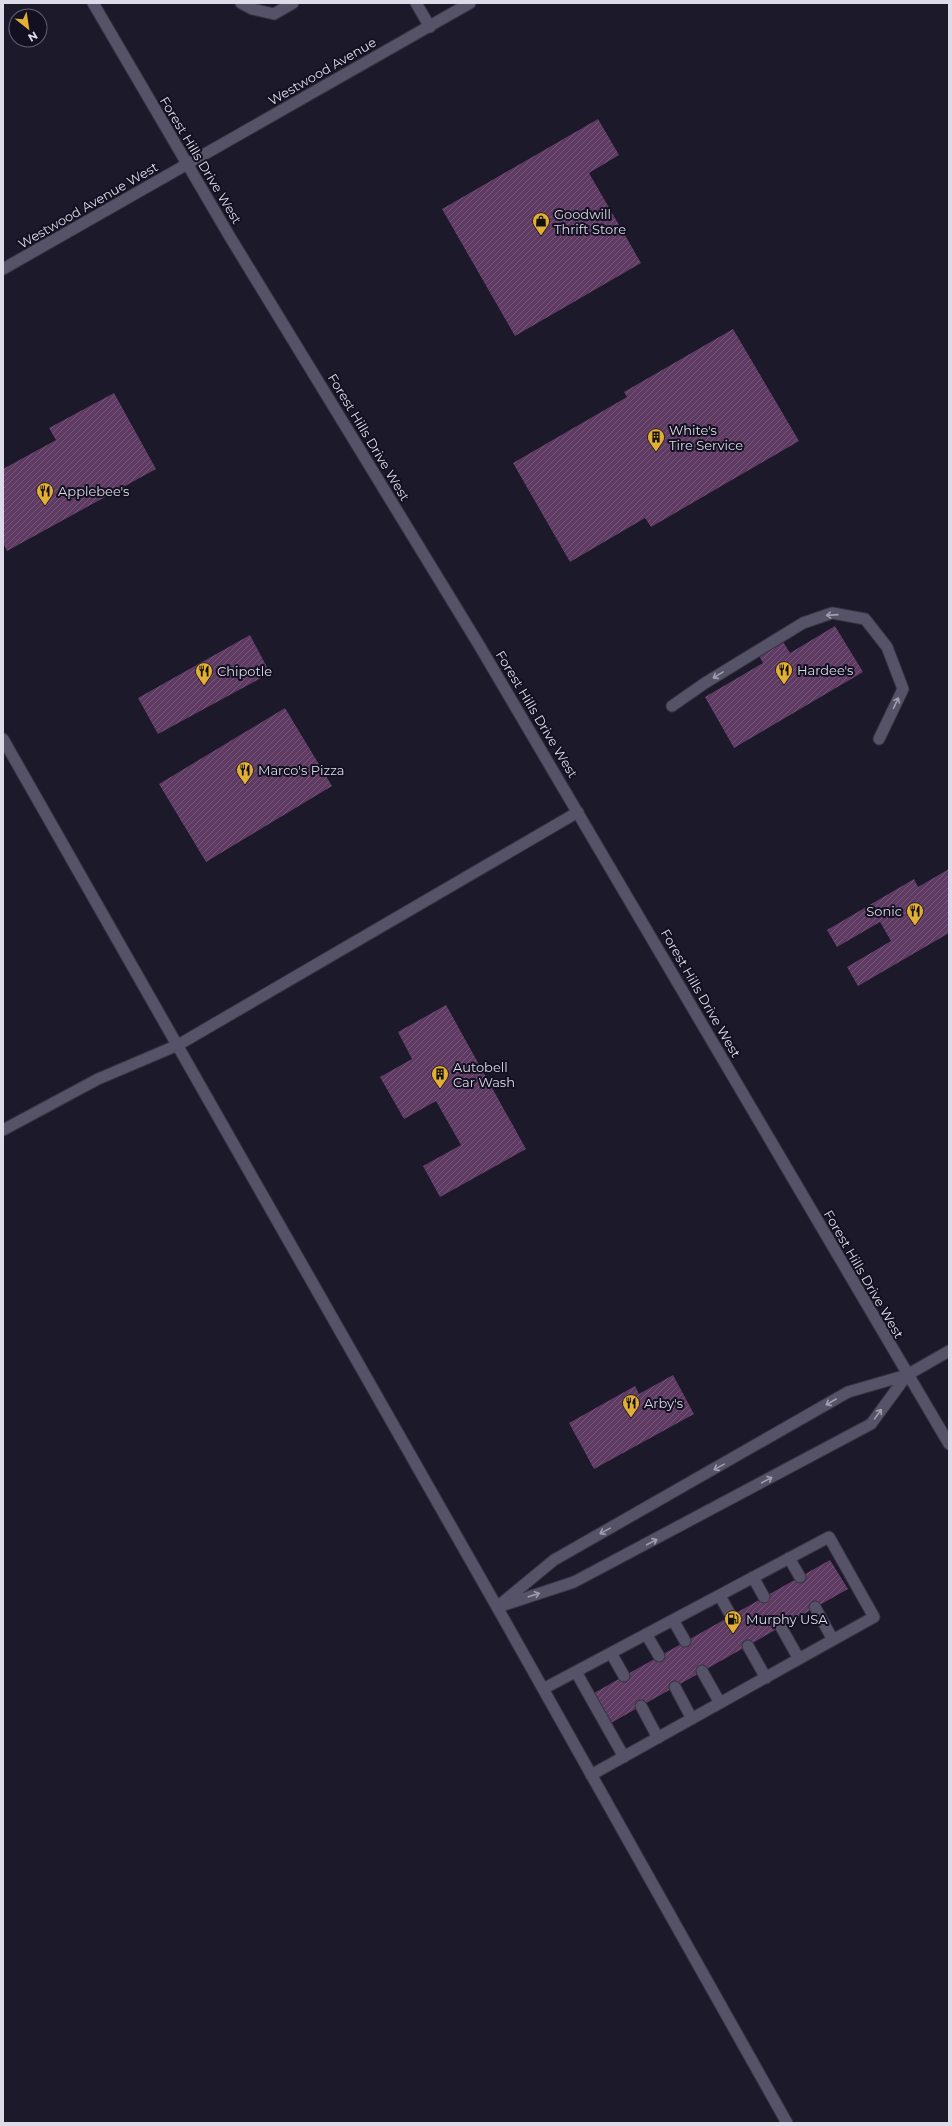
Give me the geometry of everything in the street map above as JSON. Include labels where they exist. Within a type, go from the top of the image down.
[{"type":"main road","points":[[241,3],[252,9],[274,14],[293,3]]},
{"type":"main road","points":[[416,3],[430,27]]},
{"type":"main road","name":"Westwood Avenue","points":[[187,164],[470,3]]},
{"type":"main road","name":"Forest Hills Drive West","points":[[96,4],[187,164],[475,638],[907,1375],[949,1444]]},
{"type":"main road","name":"Westwood Avenue West","points":[[3,269],[187,164]]},
{"type":"main road","points":[[672,706],[705,683],[803,623],[832,613],[865,619],[887,648],[903,689],[880,739]]},
{"type":"main road","points":[[3,739],[497,1607],[787,2123]]},
{"type":"main road","points":[[3,1130],[98,1079],[178,1046],[578,812]]},
{"type":"main road","points":[[497,1607],[554,1560],[848,1392],[907,1375],[949,1350]]},
{"type":"main road","points":[[497,1607],[574,1582],[870,1424],[907,1375]]},
{"type":"main road","points":[[543,1689],[829,1538],[874,1617],[591,1775]]},
{"type":"main road","points":[[789,1558],[800,1577]]},
{"type":"main road","points":[[753,1577],[764,1597]]},
{"type":"main road","points":[[720,1596],[731,1616]]},
{"type":"main road","points":[[815,1607],[833,1640]]},
{"type":"main road","points":[[673,1620],[686,1641]]},
{"type":"main road","points":[[781,1627],[799,1659]]},
{"type":"main road","points":[[646,1634],[659,1656]]},
{"type":"main road","points":[[748,1646],[766,1678]]},
{"type":"main road","points":[[611,1653],[624,1676]]},
{"type":"main road","points":[[702,1671],[720,1703]]},
{"type":"main road","points":[[576,1672],[624,1757]]},
{"type":"main road","points":[[675,1687],[692,1718]]},
{"type":"main road","points":[[641,1706],[658,1738]]},
{"type":"building","name":"Goodwill Thrift Store","points":[[598,119],[619,155],[589,173],[641,263],[515,336],[442,209]]},
{"type":"building","name":"White's Tire Service","points":[[733,329],[799,441],[651,527],[645,518],[570,562],[513,463],[627,397],[624,392]]},
{"type":"building","name":"Applebee's","points":[[114,393],[156,469],[7,551],[3,543],[3,469],[56,440],[49,428]]},
{"type":"building","name":"Hardee's","points":[[835,626],[863,672],[734,748],[705,697],[763,663],[758,654],[782,640],[790,653]]},
{"type":"building","name":"Chipotle","points":[[250,635],[270,673],[158,734],[138,698]]},
{"type":"building","name":"Marco's Pizza","points":[[285,708],[332,786],[206,862],[159,784]]},
{"type":"building","name":"Sonic","points":[[949,869],[949,933],[858,986],[847,967],[891,941],[880,922],[837,947],[827,930],[914,879],[918,887]]},
{"type":"building","name":"Autobell Car Wash","points":[[446,1005],[526,1149],[440,1197],[423,1166],[461,1145],[436,1101],[404,1119],[380,1077],[412,1059],[398,1032]]},
{"type":"building","name":"Arby's","points":[[673,1375],[694,1414],[594,1469],[569,1423],[635,1386],[639,1394]]},
{"type":"building","name":"Murphy USA","points":[[830,1560],[848,1589],[611,1723],[594,1693]]},
{"type":"place","name":"Goodwill Thrift Store","points":[[541,236]]},
{"type":"place","name":"White's Tire Service","points":[[656,452]]},
{"type":"place","name":"Applebee's","points":[[45,506]]},
{"type":"place","name":"Hardee's","points":[[784,685]]},
{"type":"place","name":"Chipotle","points":[[204,686]]},
{"type":"place","name":"Marco's Pizza","points":[[245,785]]},
{"type":"place","name":"Sonic","points":[[915,926]]},
{"type":"place","name":"Autobell Car Wash","points":[[440,1089]]},
{"type":"place","name":"Arby's","points":[[631,1418]]},
{"type":"place","name":"Murphy USA","points":[[733,1634]]}]
